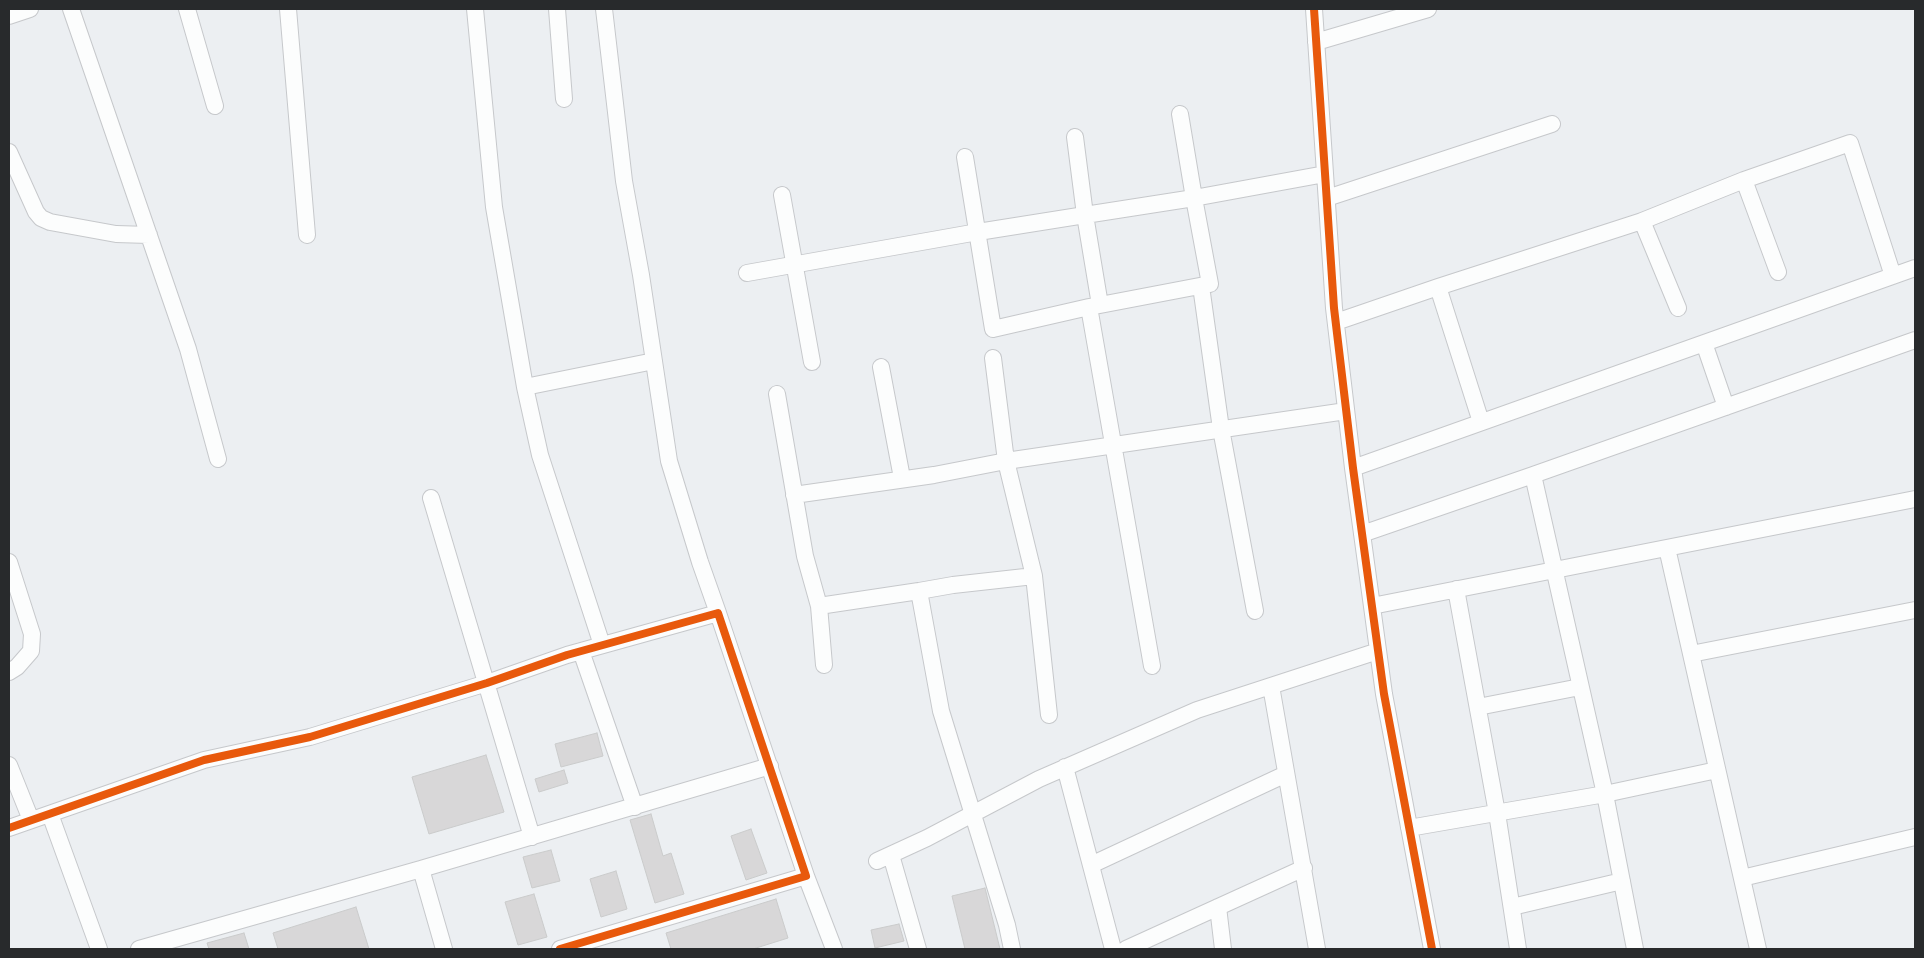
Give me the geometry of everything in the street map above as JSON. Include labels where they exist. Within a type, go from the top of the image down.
[{"type":"street","points":[[9,16],[30,9]]},
{"type":"street","points":[[71,9],[188,349],[218,459]]},
{"type":"street","points":[[187,9],[215,106]]},
{"type":"street","points":[[288,9],[307,235]]},
{"type":"street","points":[[475,9],[494,207],[525,387],[540,455],[602,645]]},
{"type":"street","points":[[557,9],[564,99]]},
{"type":"street","points":[[604,9],[624,181],[641,275],[670,461],[700,562],[806,876],[834,949]]},
{"type":"street","points":[[1314,9],[1336,322],[1353,468],[1384,694],[1432,949]]},
{"type":"street","points":[[1316,42],[1428,9]]},
{"type":"street","points":[[964,157],[993,329],[1094,306],[1210,284],[1180,114]]},
{"type":"street","points":[[1327,198],[1552,124]]},
{"type":"street","points":[[1075,137],[1094,306],[1113,446],[1152,666]]},
{"type":"street","points":[[1336,322],[1642,221],[1744,180],[1850,143],[1893,276]]},
{"type":"street","points":[[9,152],[36,212],[41,218],[50,222],[116,234],[149,235]]},
{"type":"street","points":[[747,274],[978,232],[1194,198],[1325,174]]},
{"type":"street","points":[[1744,180],[1778,272]]},
{"type":"street","points":[[782,195],[812,362]]},
{"type":"street","points":[[1642,221],[1678,308]]},
{"type":"street","points":[[1353,468],[1915,268]]},
{"type":"street","points":[[1201,286],[1221,428],[1255,611]]},
{"type":"street","points":[[1438,287],[1481,422]]},
{"type":"street","points":[[1362,534],[1915,340]]},
{"type":"street","points":[[1704,343],[1726,407]]},
{"type":"street","points":[[993,358],[1006,461],[1034,576],[1049,715]]},
{"type":"street","points":[[525,387],[654,361]]},
{"type":"street","points":[[881,367],[902,478]]},
{"type":"street","points":[[777,394],[805,556],[819,606],[824,665]]},
{"type":"street","points":[[794,495],[902,478],[934,475],[1006,461],[1346,410]]},
{"type":"street","points":[[1532,475],[1605,794],[1635,949]]},
{"type":"street","points":[[431,498],[532,837]]},
{"type":"street","points":[[1372,606],[1915,498]]},
{"type":"street","points":[[1667,548],[1758,949]]},
{"type":"street","points":[[9,562],[32,634],[31,651],[17,667],[9,672]]},
{"type":"street","points":[[819,606],[953,585],[1034,576]]},
{"type":"street","points":[[1456,589],[1497,813],[1518,949]]},
{"type":"street","points":[[919,591],[941,711],[1007,925],[1012,949]]},
{"type":"street","points":[[1691,654],[1915,610]]},
{"type":"street","points":[[9,828],[204,760],[310,737],[487,683],[581,651],[718,613]]},
{"type":"street","points":[[581,651],[635,807]]},
{"type":"street","points":[[918,949],[884,858],[1039,779],[1197,710],[1378,651]]},
{"type":"street","points":[[1271,686],[1318,949]]},
{"type":"street","points":[[1478,707],[1580,687]]},
{"type":"street","points":[[9,765],[31,820]]},
{"type":"street","points":[[139,949],[189,943],[421,869],[770,766]]},
{"type":"street","points":[[1065,767],[1113,949]]},
{"type":"street","points":[[1409,828],[1605,794],[1717,770]]},
{"type":"street","points":[[1091,865],[1286,774]]},
{"type":"street","points":[[50,814],[99,949]]},
{"type":"street","points":[[1742,878],[1915,838]]},
{"type":"street","points":[[1126,949],[1304,868]]},
{"type":"street","points":[[421,869],[444,949]]},
{"type":"street","points":[[560,949],[806,876]]},
{"type":"street","points":[[1512,907],[1622,881]]},
{"type":"street","points":[[1218,907],[1222,949]]},
{"type":"building","points":[[597,733],[603,756],[561,767],[555,744]]},
{"type":"building","points":[[486,755],[504,812],[429,834],[412,777]]},
{"type":"building","points":[[564,770],[568,783],[539,792],[535,779]]},
{"type":"building","points":[[651,814],[663,856],[671,853],[684,894],[655,903],[630,820]]},
{"type":"building","points":[[751,829],[767,873],[746,880],[731,836]]},
{"type":"building","points":[[551,850],[560,881],[532,888],[523,857]]},
{"type":"building","points":[[616,871],[627,909],[601,917],[590,879]]},
{"type":"building","points":[[985,888],[1000,949],[965,949],[952,896]]},
{"type":"building","points":[[534,894],[547,937],[518,945],[505,902]]},
{"type":"building","points":[[776,899],[788,938],[753,949],[671,949],[666,933]]},
{"type":"building","points":[[356,907],[369,949],[278,949],[273,933]]},
{"type":"building","points":[[899,924],[904,941],[875,948],[871,930]]},
{"type":"building","points":[[244,933],[249,949],[209,949],[207,943]]},
{"type":"cycle path","points":[[1314,9],[1334,308],[1353,468],[1384,694],[1432,949]]},
{"type":"cycle path","points":[[9,828],[204,760],[310,737],[487,683],[567,655],[718,613],[806,876],[560,949]]}]
